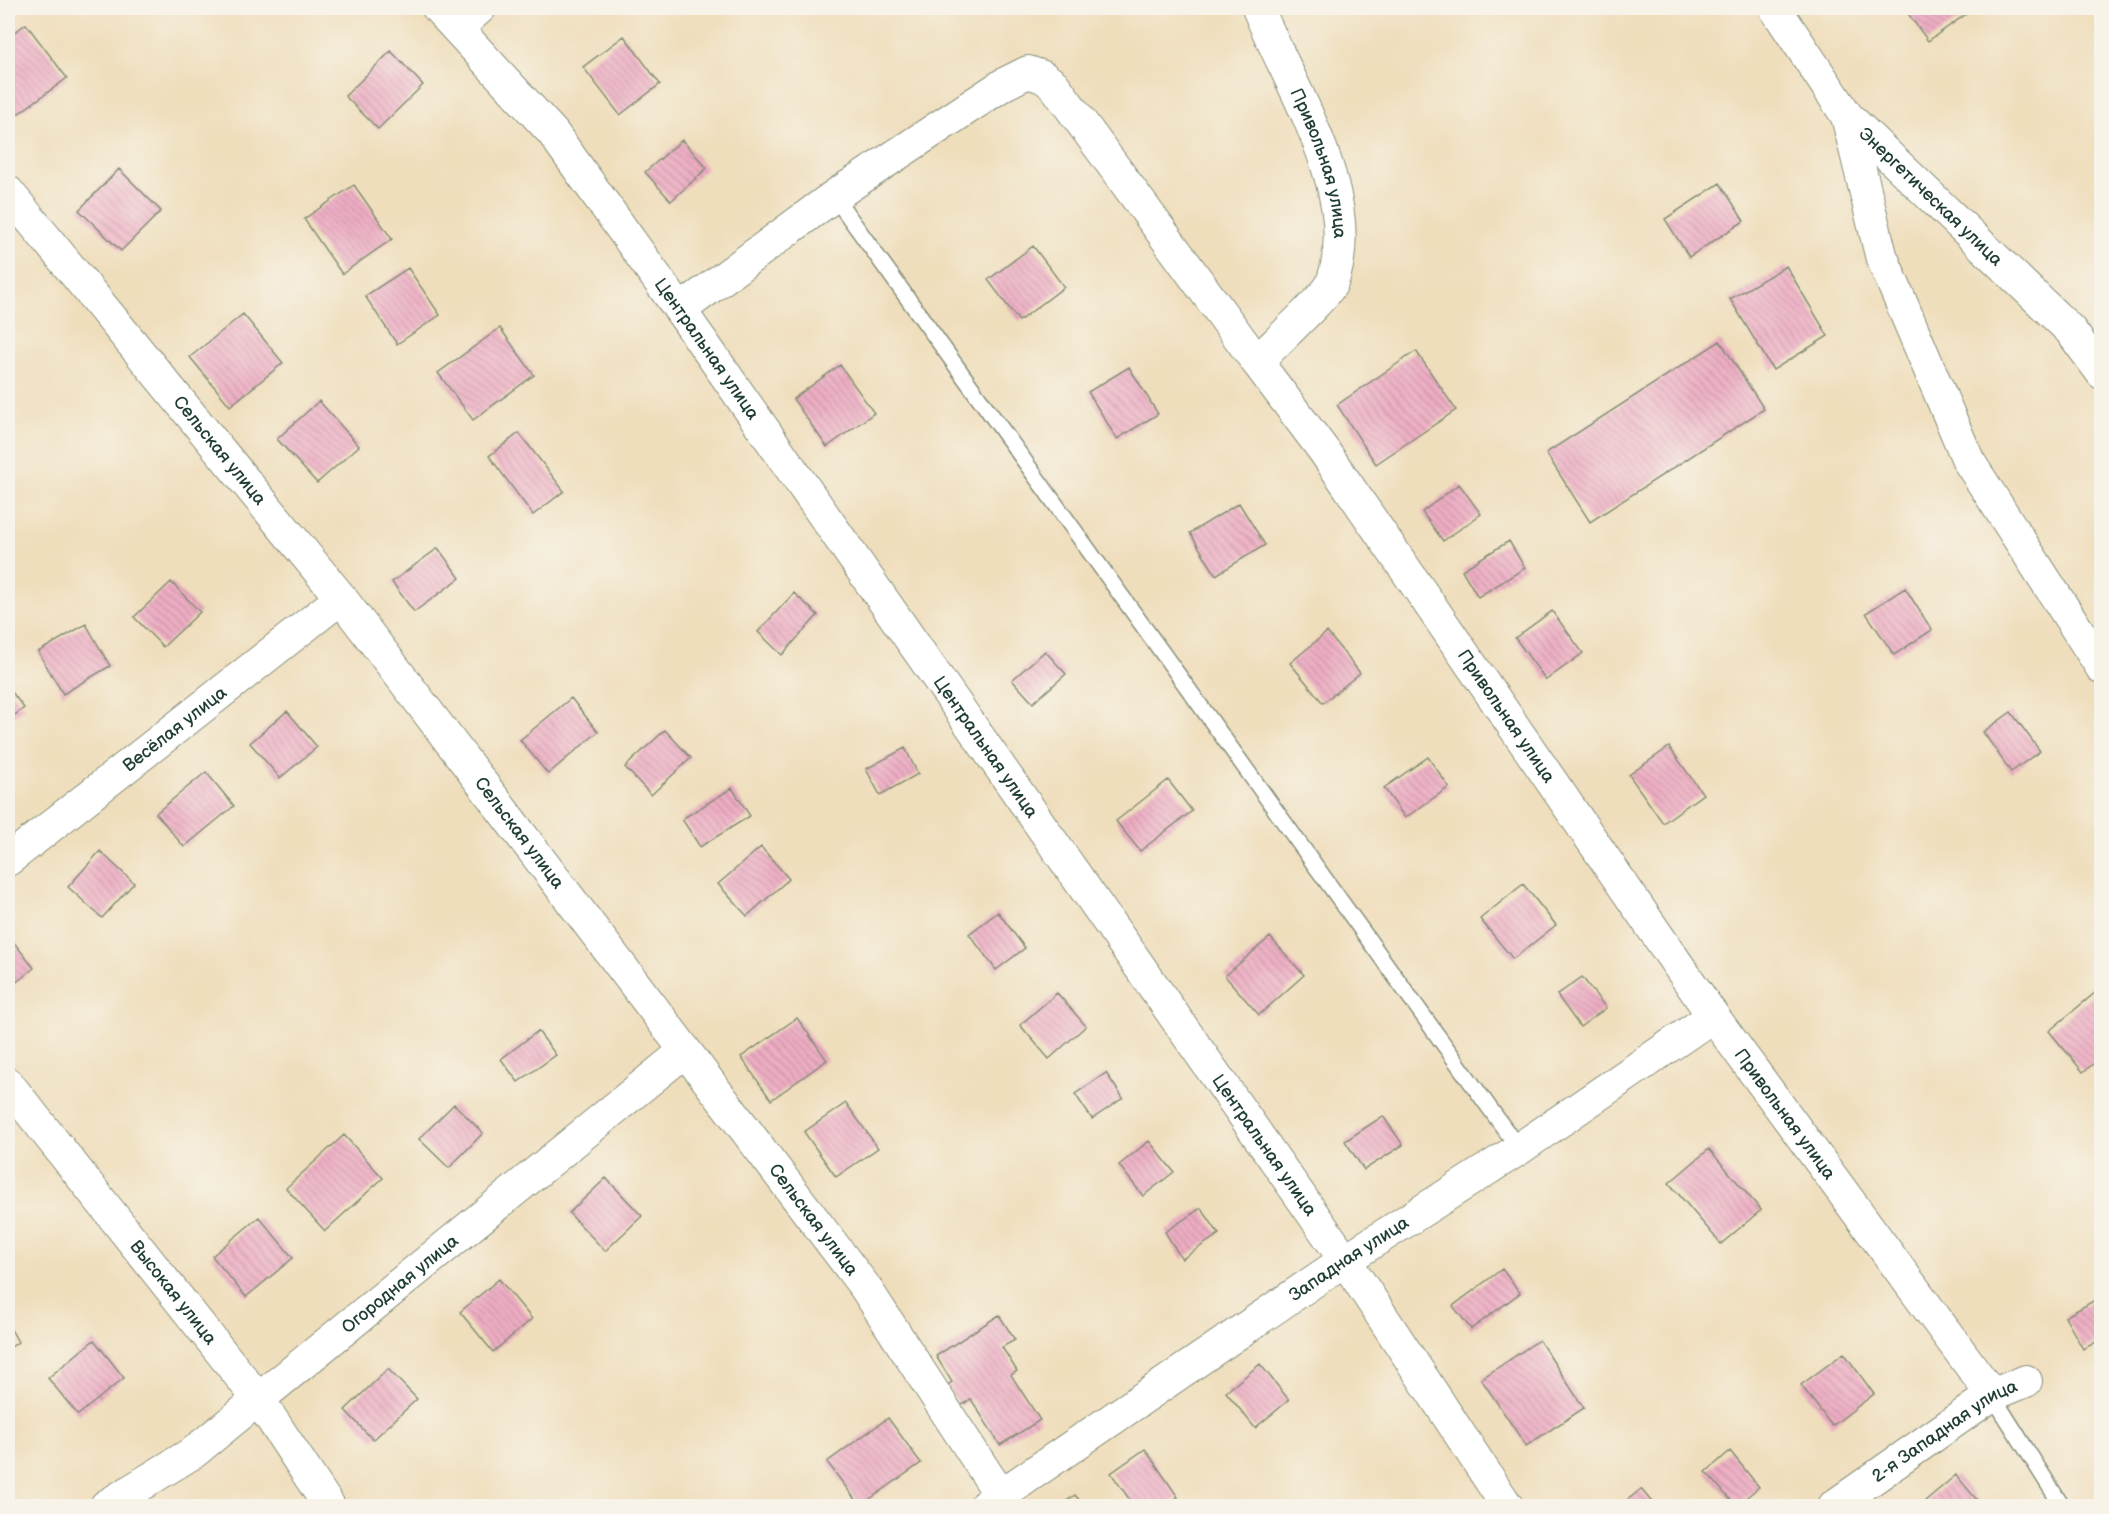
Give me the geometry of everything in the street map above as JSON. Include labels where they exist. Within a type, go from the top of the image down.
[{"type":"street","points":[[447,18],[480,8]]},
{"type":"street","name":"Привольная улица","points":[[1258,8],[1321,144],[1336,207],[1341,243],[1332,285],[1257,362],[1324,451],[1713,1016],[1992,1395]]},
{"type":"street","name":"Энергетическая улица","points":[[1775,8],[1847,116],[2070,330],[2102,373]]},
{"type":"street","name":"Центральная улица","points":[[447,18],[553,133],[680,310],[1345,1260],[1507,1506]]},
{"type":"street","points":[[680,310],[834,196],[1016,76],[1028,72],[1043,77],[1054,85],[1257,362]]},
{"type":"street","points":[[1847,116],[1881,255],[1968,460],[2102,668]]},
{"type":"street","name":"Сельская улица","points":[[8,192],[341,598],[865,1287],[993,1501]]},
{"type":"street","name":"Весёлая улица","points":[[8,860],[341,598]]},
{"type":"street","name":"Западная улица","points":[[993,1501],[1345,1260],[1519,1149],[1713,1016]]},
{"type":"street","name":"Огородная улица","points":[[106,1506],[194,1452],[685,1051]]},
{"type":"street","name":"Высокая улица","points":[[8,1084],[259,1400],[329,1506]]},
{"type":"street","name":"2-я Западная улица","points":[[1834,1506],[1992,1395],[2026,1381]]},
{"type":"lane","points":[[834,196],[1519,1149]]},
{"type":"lane","points":[[1992,1395],[2062,1506]]},
{"type":"building","points":[[1904,8],[1966,8],[1969,12],[1928,41]]},
{"type":"building","points":[[26,24],[67,78],[18,114],[8,100],[8,37]]},
{"type":"building","points":[[624,36],[660,84],[620,115],[583,67]]},
{"type":"building","points":[[391,51],[423,85],[378,129],[345,96]]},
{"type":"building","points":[[682,140],[707,168],[671,201],[645,172]]},
{"type":"building","points":[[119,169],[161,211],[121,251],[79,210]]},
{"type":"building","points":[[1720,183],[1744,221],[1689,257],[1665,219]]},
{"type":"building","points":[[354,185],[392,239],[342,274],[304,219]]},
{"type":"building","points":[[1033,246],[1064,287],[1019,321],[988,280]]},
{"type":"building","points":[[1786,266],[1828,336],[1773,370],[1730,299]]},
{"type":"building","points":[[408,268],[440,315],[397,344],[365,296]]},
{"type":"building","points":[[243,314],[283,363],[230,406],[190,357]]},
{"type":"building","points":[[500,328],[534,375],[473,420],[438,373]]},
{"type":"building","points":[[1720,341],[1764,409],[1590,522],[1546,453]]},
{"type":"building","points":[[1416,351],[1456,410],[1376,464],[1337,405]]},
{"type":"building","points":[[840,365],[874,413],[827,447],[793,399]]},
{"type":"building","points":[[1129,367],[1158,414],[1117,439],[1088,392]]},
{"type":"building","points":[[319,401],[359,446],[317,483],[277,439]]},
{"type":"building","points":[[519,433],[564,491],[533,515],[489,456]]},
{"type":"building","points":[[1459,484],[1481,514],[1443,541],[1422,512]]},
{"type":"building","points":[[1239,503],[1265,545],[1216,575],[1190,533]]},
{"type":"building","points":[[1509,541],[1525,568],[1478,597],[1462,570]]},
{"type":"building","points":[[438,548],[460,578],[414,612],[392,582]]},
{"type":"building","points":[[171,582],[200,612],[163,647],[134,617]]},
{"type":"building","points":[[1905,588],[1932,630],[1894,655],[1866,613]]},
{"type":"building","points":[[794,593],[818,615],[782,655],[758,632]]},
{"type":"building","points":[[1552,611],[1583,653],[1546,680],[1515,638]]},
{"type":"building","points":[[86,624],[110,666],[63,694],[38,652]]},
{"type":"building","points":[[1327,632],[1360,673],[1323,703],[1290,663]]},
{"type":"building","points":[[1045,651],[1066,674],[1033,703],[1012,680]]},
{"type":"building","points":[[8,687],[24,708],[8,720]]},
{"type":"building","points":[[571,698],[598,732],[548,774],[520,740]]},
{"type":"building","points":[[287,711],[317,747],[280,778],[250,743]]},
{"type":"building","points":[[2011,712],[2040,751],[2011,772],[1983,732]]},
{"type":"building","points":[[665,730],[691,758],[651,795],[625,767]]},
{"type":"building","points":[[1669,747],[1703,794],[1663,823],[1629,775]]},
{"type":"building","points":[[905,748],[918,774],[880,795],[866,769]]},
{"type":"building","points":[[1428,757],[1449,787],[1405,818],[1384,788]]},
{"type":"building","points":[[206,772],[234,806],[184,847],[156,813]]},
{"type":"building","points":[[1168,780],[1192,811],[1140,851],[1116,821]]},
{"type":"building","points":[[732,788],[750,816],[700,847],[682,819]]},
{"type":"building","points":[[761,847],[789,879],[747,916],[718,884]]},
{"type":"building","points":[[100,851],[134,883],[102,918],[68,887]]},
{"type":"building","points":[[1523,884],[1556,925],[1513,959],[1480,919]]},
{"type":"building","points":[[998,912],[1025,948],[996,970],[969,934]]},
{"type":"building","points":[[8,935],[34,968],[8,989]]},
{"type":"building","points":[[1270,937],[1304,975],[1259,1015],[1225,976]]},
{"type":"building","points":[[1582,977],[1606,1008],[1580,1027],[1557,995]]},
{"type":"building","points":[[2096,992],[2102,999],[2102,1057],[2083,1072],[2049,1031]]},
{"type":"building","points":[[1057,993],[1086,1026],[1049,1059],[1020,1025]]},
{"type":"building","points":[[797,1018],[827,1060],[771,1100],[741,1057]]},
{"type":"building","points":[[538,1031],[556,1055],[518,1082],[501,1059]]},
{"type":"building","points":[[1106,1073],[1123,1098],[1092,1119],[1075,1094]]},
{"type":"building","points":[[846,1103],[878,1148],[836,1177],[804,1132]]},
{"type":"building","points":[[454,1104],[483,1133],[449,1168],[419,1139]]},
{"type":"building","points":[[1383,1116],[1403,1145],[1364,1170],[1345,1141]]},
{"type":"building","points":[[344,1135],[383,1178],[325,1231],[286,1188]]},
{"type":"building","points":[[1149,1141],[1174,1172],[1143,1196],[1119,1165]]},
{"type":"building","points":[[1709,1149],[1761,1210],[1721,1244],[1669,1183]]},
{"type":"building","points":[[606,1178],[642,1216],[605,1251],[569,1213]]},
{"type":"building","points":[[1201,1208],[1219,1234],[1182,1259],[1165,1232]]},
{"type":"building","points":[[259,1217],[293,1258],[246,1297],[212,1256]]},
{"type":"building","points":[[1502,1269],[1520,1293],[1471,1329],[1453,1306]]},
{"type":"building","points":[[499,1279],[532,1319],[493,1352],[460,1312]]},
{"type":"building","points":[[2102,1296],[2102,1339],[2083,1349],[2065,1317]]},
{"type":"building","points":[[999,1315],[1015,1340],[1002,1347],[1017,1371],[1011,1375],[1040,1420],[1000,1445],[971,1399],[959,1407],[946,1386],[952,1382],[936,1356]]},
{"type":"building","points":[[8,1324],[18,1342],[8,1349]]},
{"type":"building","points":[[94,1340],[124,1378],[78,1415],[48,1378]]},
{"type":"building","points":[[1539,1340],[1584,1408],[1526,1446],[1481,1379]]},
{"type":"building","points":[[1844,1353],[1874,1394],[1832,1426],[1801,1385]]},
{"type":"building","points":[[1260,1364],[1289,1400],[1255,1428],[1226,1392]]},
{"type":"building","points":[[388,1369],[417,1399],[373,1440],[345,1410]]},
{"type":"building","points":[[888,1418],[921,1463],[860,1506],[827,1462]]},
{"type":"building","points":[[1145,1449],[1178,1497],[1165,1506],[1134,1506],[1111,1473]]},
{"type":"building","points":[[1730,1451],[1759,1487],[1736,1506],[1706,1472]]},
{"type":"building","points":[[1956,1475],[1982,1506],[1930,1506],[1925,1501]]},
{"type":"building","points":[[1641,1489],[1655,1506],[1620,1506]]},
{"type":"building","points":[[1075,1495],[1084,1506],[1060,1506]]}]
